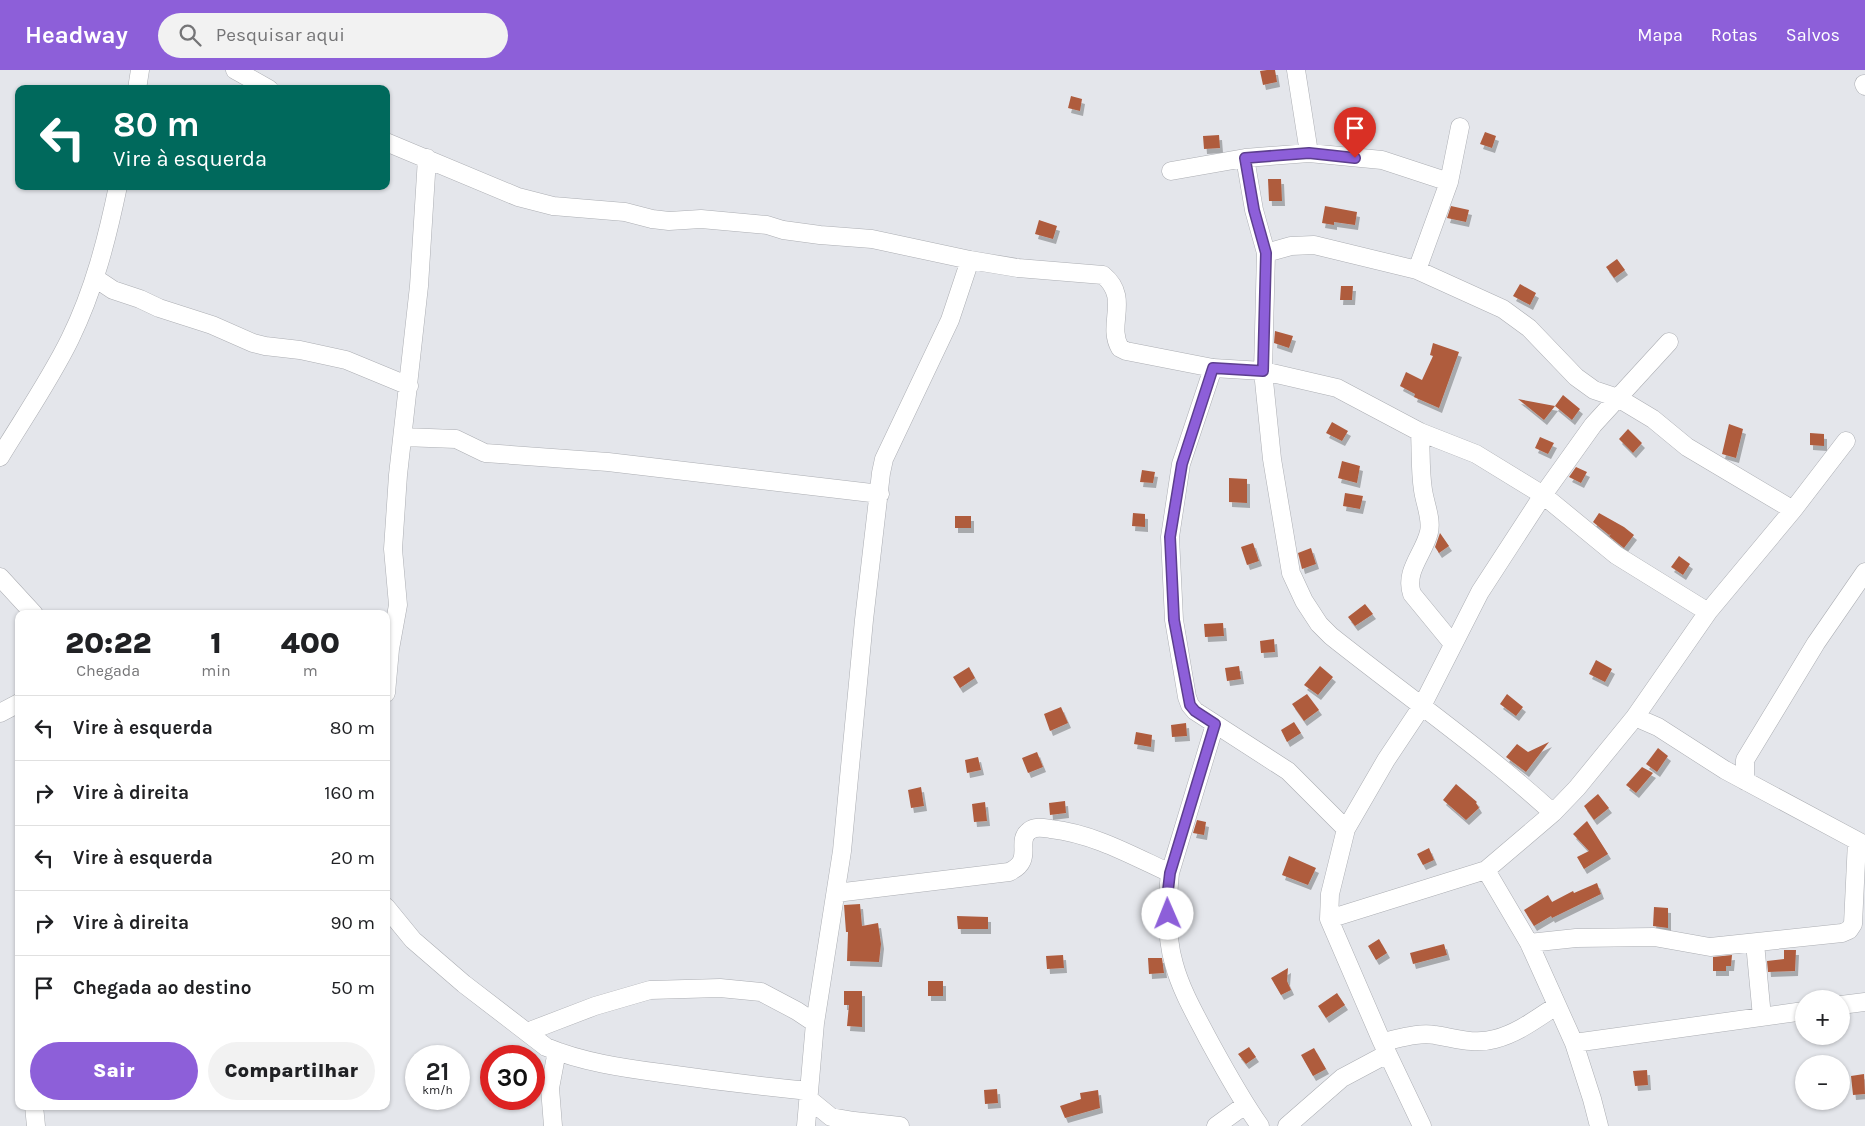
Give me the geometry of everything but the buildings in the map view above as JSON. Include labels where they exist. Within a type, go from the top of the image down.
[{"type":"street","points":[[138,85],[140,70]]},
{"type":"street","points":[[235,70],[262,85]]},
{"type":"street","points":[[1296,70],[1309,153]]},
{"type":"street","points":[[1417,270],[1449,182],[1460,127]]},
{"type":"street","points":[[390,144],[518,197],[553,206],[625,212],[669,221],[701,219],[767,225],[783,230],[820,235],[872,239],[970,260],[1018,268],[1103,275],[1111,282],[1117,294],[1117,337],[1120,348],[1213,368],[1263,371],[1337,388],[1420,432],[1476,454],[1542,495],[1616,555],[1708,612]]},
{"type":"street","points":[[1170,171],[1245,158],[1309,153],[1382,160],[1449,182]]},
{"type":"street","points":[[390,649],[398,605],[393,549],[398,475],[419,286],[426,158]]},
{"type":"street","points":[[1245,158],[1254,210],[1266,253],[1263,371],[1272,458],[1291,573],[1304,602],[1319,624],[1331,636],[1507,772],[1553,813]]},
{"type":"street","points":[[0,457],[70,338],[95,278],[106,244],[117,190]]},
{"type":"street","points":[[1266,253],[1291,246],[1314,245],[1417,270],[1503,309],[1529,328],[1576,377],[1594,390],[1618,398],[1653,419],[1687,446],[1793,510]]},
{"type":"street","points":[[806,1126],[815,1024],[836,893],[864,620],[884,459],[950,320],[970,260]]},
{"type":"street","points":[[95,278],[113,290],[159,308],[219,327],[253,343],[300,350],[346,360],[409,386]]},
{"type":"street","points":[[1422,1126],[1385,1048],[1329,919],[1330,894],[1346,829],[1386,760],[1422,706],[1480,592],[1542,495],[1593,424],[1669,342]]},
{"type":"street","points":[[1213,368],[1182,464],[1170,537],[1174,620],[1187,696],[1190,705],[1195,711],[1288,771],[1346,829]]},
{"type":"street","points":[[1420,432],[1423,490],[1430,519],[1430,531],[1410,575],[1409,585],[1412,594],[1453,644]]},
{"type":"street","points":[[403,437],[456,439],[485,453],[608,462],[880,494]]},
{"type":"street","points":[[1329,919],[1486,870],[1553,813],[1578,788],[1635,717],[1708,612],[1793,510],[1846,441]]},
{"type":"street","points":[[1745,781],[1745,760],[1816,643],[1865,572]]},
{"type":"street","points":[[0,577],[30,610]]},
{"type":"street","points":[[0,713],[15,705]]},
{"type":"street","points":[[1529,943],[1576,938],[1654,938],[1710,947],[1842,933],[1849,930],[1853,924],[1861,843],[1725,770],[1658,727],[1635,717]]},
{"type":"street","points":[[1215,724],[1170,873],[1167,899],[1174,964],[1192,1008],[1245,1105],[1260,1126]]},
{"type":"street","points":[[1725,770],[1745,760]]},
{"type":"street","points":[[836,893],[1009,872],[1018,868],[1022,860],[1024,836],[1029,830],[1037,827],[1068,831],[1093,838],[1170,873]]},
{"type":"street","points":[[1486,870],[1529,943],[1574,1043],[1599,1126]]},
{"type":"street","points":[[390,912],[414,940],[464,984],[546,1047],[620,1068],[809,1095],[831,1117],[900,1126]]},
{"type":"street","points":[[1755,943],[1762,1017]]},
{"type":"street","points":[[528,1032],[595,1006],[650,990],[711,988],[761,992],[798,1011],[815,1024]]},
{"type":"street","points":[[1850,1004],[1865,1002]]},
{"type":"street","points":[[1287,1126],[1342,1078],[1385,1048],[1411,1036],[1434,1035],[1456,1040],[1494,1040],[1514,1033],[1556,1006]]},
{"type":"street","points":[[1574,1043],[1795,1012]]},
{"type":"street","points":[[553,1126],[550,1088],[557,1051]]},
{"type":"street","points":[[1216,1126],[1245,1105]]},
{"type":"street","points":[[34,1110],[36,1126]]},
{"type":"route","points":[[1168,914],[1167,899],[1170,873],[1215,724],[1195,711],[1190,705],[1174,620],[1170,537],[1182,464],[1213,368],[1263,371],[1266,253],[1254,210],[1245,158],[1309,153],[1355,158]]}]
